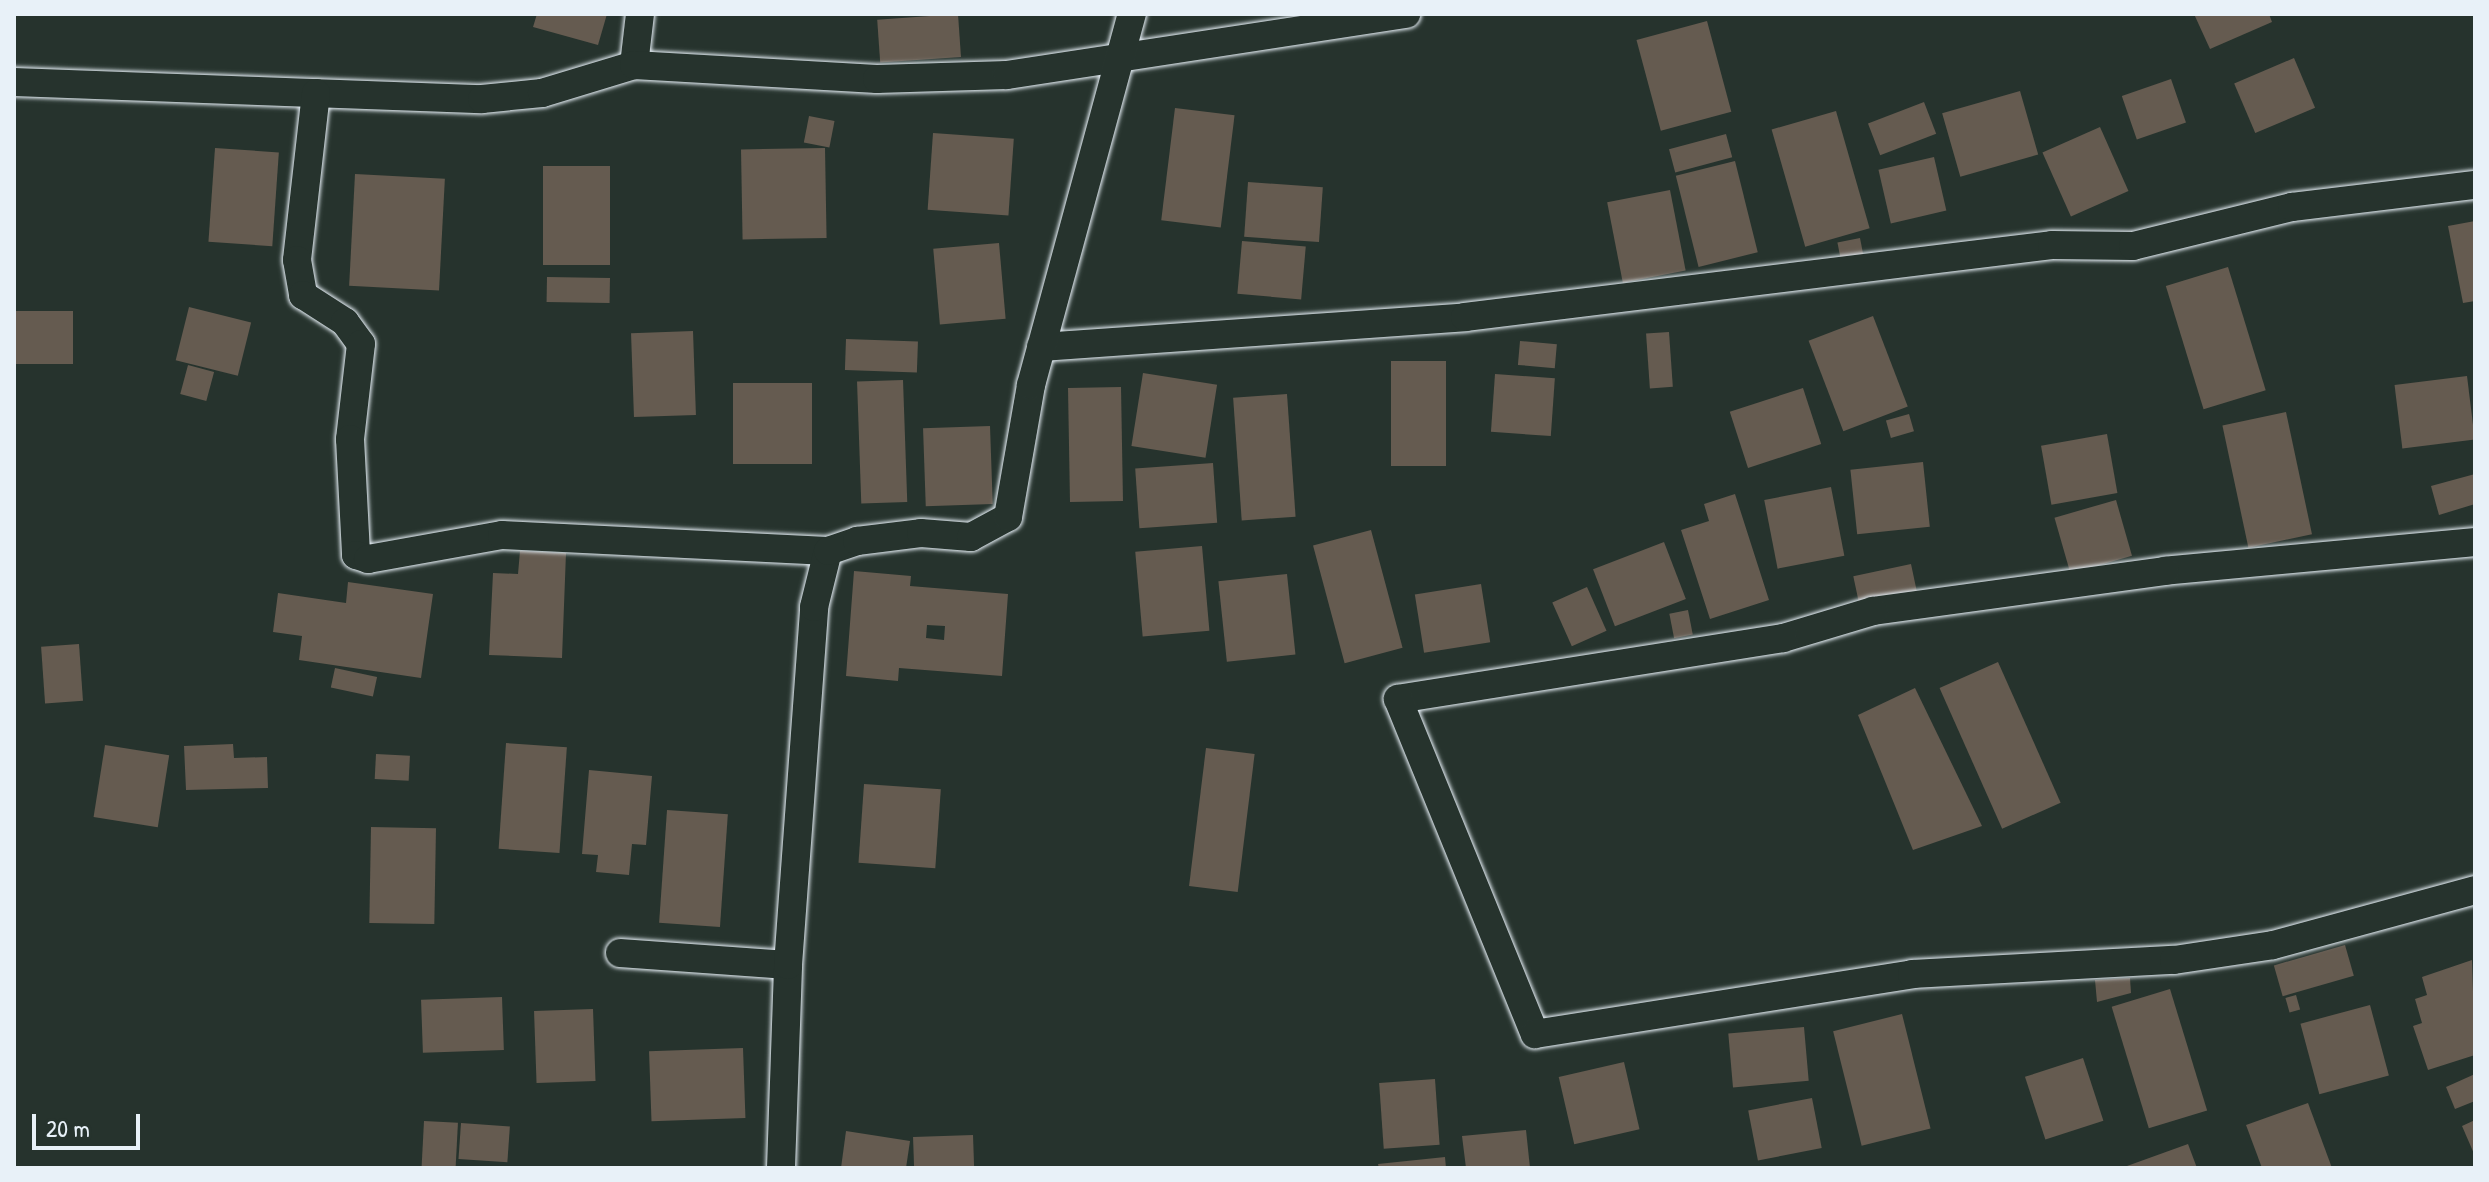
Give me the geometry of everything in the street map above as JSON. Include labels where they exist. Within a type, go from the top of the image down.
[{"type":"street","points":[[634,65],[640,14]]},
{"type":"street","points":[[316,93],[297,260],[303,295],[345,322],[361,344],[350,439],[356,555],[368,559],[502,535],[828,551],[857,541],[921,533],[971,537],[1008,517],[1041,347],[1132,14]]},
{"type":"street","points":[[14,82],[482,99],[542,93],[634,65],[877,79],[1007,75],[1121,54],[1406,14]]},
{"type":"street","points":[[1041,347],[1465,317],[2052,245],[2133,246],[2292,207],[2475,185]]},
{"type":"street","points":[[2475,542],[2165,571],[1873,611],[1783,638],[1398,699],[1535,1034],[1912,974],[2174,960],[2273,945],[2475,890]]},
{"type":"street","points":[[781,1168],[788,965],[814,607],[828,551]]},
{"type":"street","points":[[620,953],[788,965]]},
{"type":"building","points":[[537,14],[607,14],[598,45],[533,27]]},
{"type":"building","points":[[958,14],[961,57],[880,63],[877,20]]},
{"type":"building","points":[[2194,14],[2269,14],[2272,22],[2210,49]]},
{"type":"building","points":[[1707,21],[1731,112],[1661,131],[1636,40]]},
{"type":"building","points":[[2294,58],[2315,108],[2255,133],[2234,83]]},
{"type":"building","points":[[2171,79],[2186,122],[2137,139],[2122,96]]},
{"type":"building","points":[[2020,91],[2038,154],[1960,177],[1942,113]]},
{"type":"building","points":[[1924,102],[1936,134],[1880,155],[1868,124]]},
{"type":"building","points":[[1175,108],[1235,115],[1221,227],[1161,220]]},
{"type":"building","points":[[1836,111],[1870,228],[1805,247],[1772,129]]},
{"type":"building","points":[[809,116],[835,121],[829,147],[804,143]]},
{"type":"building","points":[[2100,127],[2128,191],[2071,217],[2042,153]]},
{"type":"building","points":[[933,133],[1014,139],[1008,215],[928,210]]},
{"type":"building","points":[[1726,134],[1732,157],[1675,172],[1669,149]]},
{"type":"building","points":[[215,148],[279,152],[272,246],[208,242]]},
{"type":"building","points":[[825,148],[827,238],[743,239],[741,149]]},
{"type":"building","points":[[1934,157],[1946,211],[1891,223],[1878,170]]},
{"type":"building","points":[[1735,161],[1758,252],[1699,267],[1676,176]]},
{"type":"building","points":[[543,166],[610,166],[610,265],[543,265]]},
{"type":"building","points":[[355,174],[445,179],[439,291],[349,286]]},
{"type":"building","points":[[1248,182],[1323,187],[1319,242],[1244,237]]},
{"type":"building","points":[[1670,190],[1686,270],[1623,283],[1607,202]]},
{"type":"building","points":[[2475,221],[2475,301],[2463,303],[2448,226]]},
{"type":"building","points":[[1860,238],[1864,259],[1841,263],[1837,242]]},
{"type":"building","points":[[1242,241],[1306,247],[1301,299],[1237,294]]},
{"type":"building","points":[[999,243],[1006,319],[940,324],[933,249]]},
{"type":"building","points":[[2228,267],[2266,390],[2204,409],[2166,286]]},
{"type":"building","points":[[547,277],[610,278],[610,303],[547,302]]},
{"type":"building","points":[[189,307],[251,322],[238,376],[176,360]]},
{"type":"building","points":[[14,311],[73,311],[73,364],[14,364]]},
{"type":"building","points":[[1873,316],[1908,407],[1843,431],[1809,341]]},
{"type":"building","points":[[693,331],[696,415],[634,417],[631,333]]},
{"type":"building","points":[[1669,332],[1673,387],[1650,388],[1646,334]]},
{"type":"building","points":[[846,339],[918,342],[917,372],[845,370]]},
{"type":"building","points":[[1520,341],[1557,344],[1555,368],[1518,365]]},
{"type":"building","points":[[1391,361],[1446,361],[1446,466],[1391,466]]},
{"type":"building","points":[[188,365],[214,372],[206,401],[180,394]]},
{"type":"building","points":[[1143,373],[1217,385],[1206,458],[1131,446]]},
{"type":"building","points":[[1495,374],[1555,378],[1551,436],[1491,432]]},
{"type":"building","points":[[2467,376],[2475,440],[2402,448],[2395,385]]},
{"type":"building","points":[[903,380],[907,502],[861,504],[857,382]]},
{"type":"building","points":[[733,383],[812,383],[812,464],[733,464]]},
{"type":"building","points":[[1121,387],[1123,501],[1070,502],[1068,388]]},
{"type":"building","points":[[1803,388],[1821,444],[1748,468],[1730,412]]},
{"type":"building","points":[[1287,394],[1296,517],[1242,520],[1233,398]]},
{"type":"building","points":[[2286,412],[2312,534],[2248,548],[2222,426]]},
{"type":"building","points":[[1909,414],[1914,431],[1891,438],[1886,421]]},
{"type":"building","points":[[990,426],[993,504],[926,506],[923,428]]},
{"type":"building","points":[[2107,434],[2117,493],[2051,505],[2041,446]]},
{"type":"building","points":[[1923,462],[1930,527],[1857,534],[1850,470]]},
{"type":"building","points":[[1213,463],[1217,523],[1139,528],[1135,468]]},
{"type":"building","points":[[2475,474],[2475,504],[2439,515],[2431,486]]},
{"type":"building","points":[[1831,487],[1844,556],[1778,569],[1764,500]]},
{"type":"building","points":[[1735,494],[1769,600],[1710,619],[1681,530],[1709,521],[1704,504]]},
{"type":"building","points":[[2116,500],[2132,556],[2070,573],[2054,518]]},
{"type":"building","points":[[1371,530],[1403,648],[1345,663],[1313,546]]},
{"type":"building","points":[[1664,542],[1686,599],[1615,626],[1593,569]]},
{"type":"building","points":[[1202,546],[1209,631],[1143,637],[1135,552]]},
{"type":"building","points":[[520,551],[566,553],[562,658],[489,655],[493,573],[518,574]]},
{"type":"building","points":[[1911,564],[1918,596],[1860,609],[1853,576]]},
{"type":"building","points":[[854,571],[911,576],[910,586],[1008,594],[1002,676],[899,668],[898,681],[846,676]],"holes":[[[927,625],[945,626],[944,640],[926,638]]]},
{"type":"building","points":[[1287,574],[1295,655],[1227,662],[1218,581]]},
{"type":"building","points":[[348,582],[433,594],[421,678],[299,660],[302,636],[273,632],[278,593],[346,603]]},
{"type":"building","points":[[1481,584],[1490,642],[1424,653],[1415,594]]},
{"type":"building","points":[[1587,587],[1607,631],[1572,646],[1552,602]]},
{"type":"building","points":[[1688,610],[1693,635],[1674,638],[1669,614]]},
{"type":"building","points":[[79,644],[83,701],[45,704],[41,647]]},
{"type":"building","points":[[1998,662],[2061,803],[2002,829],[1940,688]]},
{"type":"building","points":[[335,668],[377,677],[373,697],[331,688]]},
{"type":"building","points":[[1915,688],[1982,826],[1913,850],[1858,715]]},
{"type":"building","points":[[506,743],[567,747],[559,853],[499,849]]},
{"type":"building","points":[[233,744],[234,758],[267,757],[268,788],[186,790],[184,746]]},
{"type":"building","points":[[105,745],[169,755],[158,827],[94,817]]},
{"type":"building","points":[[1206,748],[1255,754],[1238,892],[1189,886]]},
{"type":"building","points":[[376,754],[410,756],[409,781],[375,779]]},
{"type":"building","points":[[589,770],[652,776],[646,845],[632,844],[629,875],[596,872],[598,855],[582,854]]},
{"type":"building","points":[[864,784],[941,789],[935,868],[858,863]]},
{"type":"building","points":[[667,810],[728,814],[720,927],[659,923]]},
{"type":"building","points":[[371,827],[436,828],[434,924],[369,923]]},
{"type":"building","points":[[2345,945],[2354,976],[2283,996],[2274,965]]},
{"type":"building","points":[[2472,960],[2475,1055],[2428,1070],[2413,1026],[2422,1023],[2415,999],[2427,995],[2422,977]]},
{"type":"building","points":[[2130,978],[2131,993],[2097,1002],[2095,980]]},
{"type":"building","points":[[2170,989],[2207,1110],[2149,1128],[2112,1007]]},
{"type":"building","points":[[2296,995],[2300,1009],[2290,1012],[2285,998]]},
{"type":"building","points":[[502,997],[504,1050],[423,1053],[421,1000]]},
{"type":"building","points":[[2370,1005],[2389,1076],[2319,1094],[2300,1024]]},
{"type":"building","points":[[593,1009],[596,1081],[537,1083],[534,1011]]},
{"type":"building","points":[[1902,1014],[1931,1128],[1862,1146],[1833,1031]]},
{"type":"building","points":[[1804,1027],[1809,1081],[1733,1087],[1728,1034]]},
{"type":"building","points":[[743,1048],[745,1118],[652,1121],[649,1051]]},
{"type":"building","points":[[2083,1058],[2103,1121],[2045,1140],[2025,1077]]},
{"type":"building","points":[[1624,1062],[1640,1129],[1574,1144],[1559,1077]]},
{"type":"building","points":[[2475,1074],[2475,1101],[2455,1109],[2446,1087]]},
{"type":"building","points":[[1435,1079],[1440,1145],[1384,1149],[1379,1083]]},
{"type":"building","points":[[1812,1098],[1822,1148],[1758,1160],[1748,1110]]},
{"type":"building","points":[[2308,1103],[2332,1168],[2262,1168],[2246,1125]]},
{"type":"building","points":[[2475,1120],[2475,1156],[2462,1126]]},
{"type":"building","points":[[424,1121],[458,1123],[456,1168],[422,1168]]},
{"type":"building","points":[[461,1123],[510,1126],[507,1162],[458,1159]]},
{"type":"building","points":[[1526,1130],[1530,1168],[1466,1168],[1462,1136]]},
{"type":"building","points":[[846,1131],[910,1141],[906,1168],[841,1168]]},
{"type":"building","points":[[973,1135],[974,1168],[914,1168],[913,1137]]},
{"type":"building","points":[[2188,1144],[2197,1168],[2127,1166]]},
{"type":"building","points":[[1445,1157],[1446,1168],[1379,1168],[1378,1164]]}]
